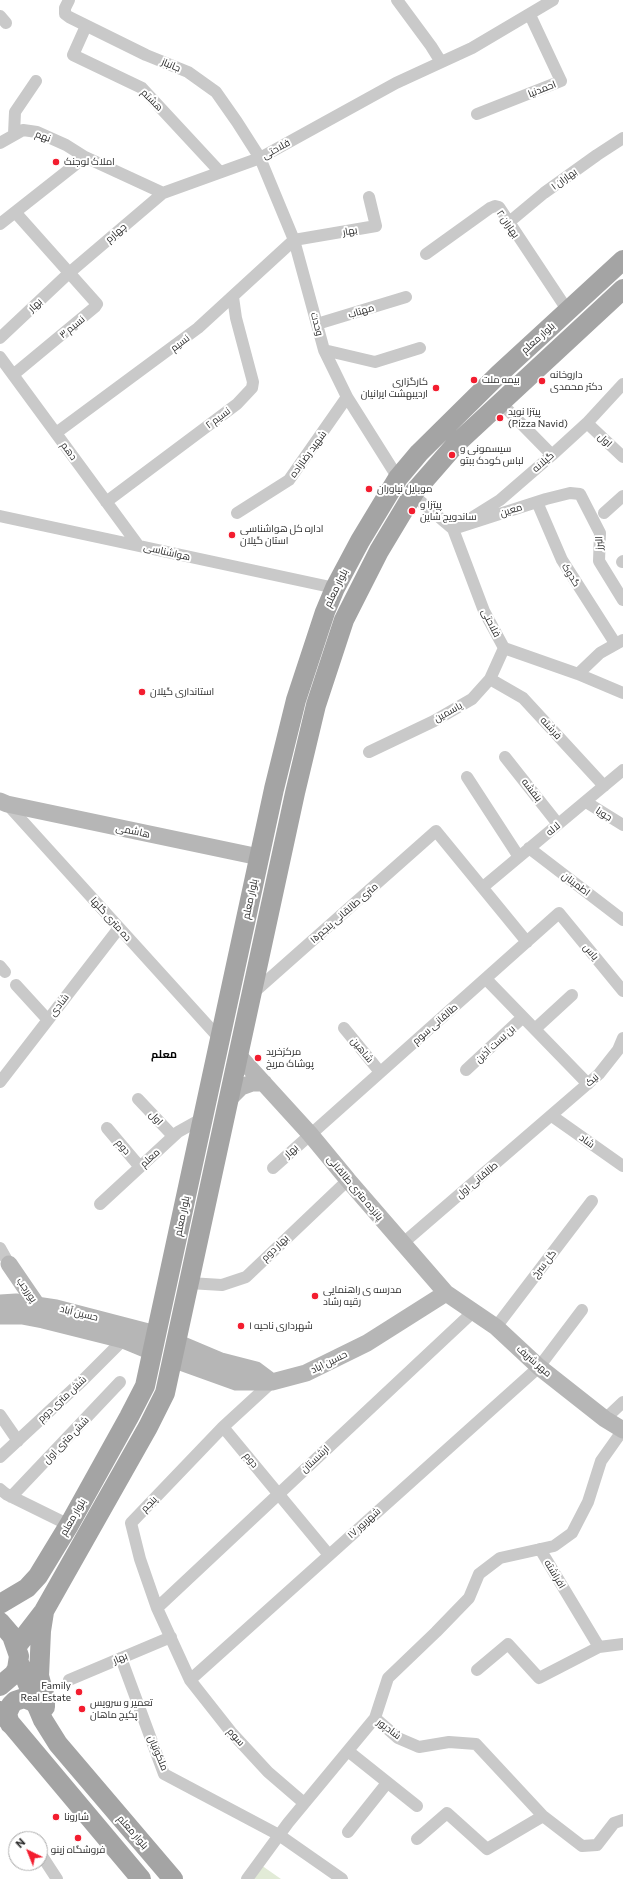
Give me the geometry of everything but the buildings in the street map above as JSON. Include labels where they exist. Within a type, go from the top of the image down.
[{"type":"main road","name":"بلوار معلم","points":[[0,1604],[27,1588],[38,1576],[69,1525],[145,1386],[260,857],[296,700],[325,612],[335,588],[360,541],[398,478],[441,429],[623,260]]},
{"type":"main road","name":"بلوار معلم","points":[[173,1879],[58,1744],[40,1713],[18,1654],[44,1612],[152,1420],[165,1393],[251,995],[316,705],[344,620],[378,551],[413,495],[456,444],[623,289]]},
{"type":"main road","points":[[398,478],[413,495]]},
{"type":"main road","points":[[220,1039],[238,1055]]},
{"type":"main road","points":[[154,1343],[174,1350]]},
{"type":"main road","points":[[40,1713],[45,1698],[39,1676],[41,1631],[44,1612]]},
{"type":"main road","points":[[0,1622],[12,1636],[18,1654],[14,1674],[0,1686]]},
{"type":"main road","points":[[40,1713],[34,1702],[24,1698],[15,1701],[8,1709],[8,1714],[5,1717],[141,1879]]},
{"type":"street","name":"جانباز","points":[[69,0],[65,8],[65,14],[86,26],[146,55],[188,72],[216,92],[260,158]]},
{"type":"street","points":[[397,0],[442,62]]},
{"type":"street","name":"فلاحتی","points":[[163,193],[181,188],[260,158],[396,83],[472,48],[554,0]]},
{"type":"street","name":"احمدنیا","points":[[477,114],[561,81],[530,15]]},
{"type":"street","name":"هشتم","points":[[86,26],[73,55],[142,88],[220,172]]},
{"type":"street","points":[[14,134],[15,112],[36,81]]},
{"type":"street","name":"نهم","points":[[0,143],[23,130],[37,132],[66,145],[85,157]]},
{"type":"street","name":"بهاران ۱","points":[[508,223],[544,193],[623,138]]},
{"type":"street","points":[[0,224],[85,157],[163,193]]},
{"type":"street","name":"وحدت","points":[[260,158],[294,240],[324,350],[347,397],[398,478]]},
{"type":"street","name":"چهارم","points":[[69,273],[163,193]]},
{"type":"street","name":"بهار","points":[[294,240],[376,226],[369,197]]},
{"type":"street","name":"بهاران ۲","points":[[426,254],[495,206],[498,208],[568,310]]},
{"type":"street","points":[[15,212],[69,273]]},
{"type":"street","name":"نسیم","points":[[56,434],[198,328],[294,240]]},
{"type":"street","name":"بهار","points":[[0,338],[69,273]]},
{"type":"street","name":"نسیم ۳","points":[[13,375],[97,304],[69,273]]},
{"type":"street","name":"نسیم ٢","points":[[106,502],[237,404],[252,388],[253,382],[236,318],[233,297]]},
{"type":"street","name":"مهتاب","points":[[317,324],[406,297]]},
{"type":"street","points":[[324,350],[375,362],[420,348]]},
{"type":"street","name":"دهم","points":[[0,357],[138,545]]},
{"type":"street","name":"گیلانه","points":[[453,529],[500,500],[587,423],[623,384]]},
{"type":"street","name":"شهید رضازاده","points":[[237,513],[289,480],[347,397]]},
{"type":"street","points":[[500,402],[552,454]]},
{"type":"street","name":"اول","points":[[587,423],[623,457]]},
{"type":"street","name":"معین","points":[[453,529],[570,493]]},
{"type":"street","name":"البرز","points":[[570,493],[580,494],[595,520],[600,532],[599,561],[623,600]]},
{"type":"street","name":"فلاحتی","points":[[413,495],[453,529],[484,611],[504,648],[578,674],[623,693]]},
{"type":"street","points":[[604,513],[623,496]]},
{"type":"street","name":"گدوک","points":[[537,502],[562,560],[619,641]]},
{"type":"street","name":"هواشناسی","points":[[0,516],[335,588]]},
{"type":"street","points":[[578,674],[594,657],[619,641]]},
{"type":"street","name":"یاسمین","points":[[369,752],[434,721],[472,699],[490,679],[504,648]]},
{"type":"street","name":"فرشته","points":[[490,679],[523,698],[604,786]]},
{"type":"street","name":"بنفشه","points":[[505,757],[558,824]]},
{"type":"street","name":"لاله","points":[[483,887],[623,770]]},
{"type":"street","points":[[467,777],[519,857]]},
{"type":"street","name":"جویا","points":[[586,802],[623,825]]},
{"type":"street","name":"هاشمی","points":[[4,803],[260,857]]},
{"type":"street","name":"ده متری گلها","points":[[4,803],[220,1039]]},
{"type":"street","name":"۱۵متری طالقانی پنجم","points":[[251,995],[436,831],[483,887]]},
{"type":"street","name":"اطمینان","points":[[529,848],[623,920]]},
{"type":"street","points":[[483,887],[527,942]]},
{"type":"street","name":"طالقانی سوم","points":[[310,1134],[559,914]]},
{"type":"street","name":"یاس","points":[[559,914],[623,991]]},
{"type":"street","name":"شادی","points":[[0,1082],[119,928]]},
{"type":"street","points":[[486,979],[588,1084]]},
{"type":"street","points":[[16,985],[48,1020]]},
{"type":"street","points":[[534,1029],[572,995]]},
{"type":"street","name":"بن بست آذین","points":[[466,1070],[523,1017]]},
{"type":"street","name":"شاهین","points":[[344,1028],[380,1072]]},
{"type":"street","name":"نیک","points":[[552,1116],[599,1074],[618,1050],[623,1038]]},
{"type":"street","name":"پانزده متری طالقانی","points":[[238,1055],[310,1134],[402,1244],[446,1293]]},
{"type":"street","points":[[229,1099],[241,1087],[252,1083],[264,1083]]},
{"type":"street","name":"اول","points":[[138,1099],[173,1136]]},
{"type":"street","name":"شاد","points":[[552,1116],[623,1166]]},
{"type":"street","name":"طالقانی اول","points":[[402,1244],[552,1116]]},
{"type":"street","name":"معلم","points":[[100,1204],[173,1136],[203,1118]]},
{"type":"street","name":"دوم","points":[[107,1128],[140,1167]]},
{"type":"street","name":"بهار","points":[[273,1168],[310,1134]]},
{"type":"street","name":"بهار دوم","points":[[189,1283],[222,1285],[246,1277],[348,1180]]},
{"type":"street","name":"گل سرخ","points":[[496,1327],[592,1201]]},
{"type":"street","name":"پوررجب","points":[[0,1248],[9,1264],[23,1309]]},
{"type":"street","name":"مهر شریف","points":[[446,1293],[474,1310],[496,1327],[539,1367],[605,1419],[623,1430]]},
{"type":"street","name":"حسین اباد","points":[[174,1350],[200,1368],[236,1382],[272,1382],[306,1373],[367,1343],[446,1293]]},
{"type":"street","name":"حسین آباد","points":[[0,1316],[23,1309],[83,1314],[154,1343]]},
{"type":"street","name":"حسین آباد","points":[[23,1309],[123,1340],[154,1343]]},
{"type":"street","name":"ارشستان","points":[[157,1608],[474,1310]]},
{"type":"street","name":"۱۷ شهریور","points":[[190,1680],[539,1367],[582,1310]]},
{"type":"street","name":"شش متری دوم","points":[[0,1457],[123,1340]]},
{"type":"street","points":[[174,1350],[256,1370],[272,1382]]},
{"type":"street","name":"شش متری اول","points":[[11,1497],[120,1382]]},
{"type":"street","name":"پنجم","points":[[182,1660],[157,1608],[140,1559],[131,1523],[223,1427],[272,1382]]},
{"type":"street","points":[[605,1419],[623,1402]]},
{"type":"street","points":[[0,1415],[18,1441]]},
{"type":"street","name":"دوم","points":[[223,1427],[278,1494]]},
{"type":"street","name":"افراشته","points":[[599,1647],[540,1549],[554,1546],[572,1533],[588,1502],[601,1461],[623,1430]]},
{"type":"street","points":[[0,1489],[11,1497],[69,1525]]},
{"type":"street","points":[[278,1494],[330,1555]]},
{"type":"street","name":"شادپور","points":[[540,1549],[500,1558],[479,1574],[468,1598],[436,1632],[388,1678],[375,1718],[398,1738],[419,1746],[449,1742],[476,1744],[543,1816],[582,1846],[597,1845],[614,1823],[623,1820]]},
{"type":"street","name":"بهار","points":[[69,1680],[171,1637]]},
{"type":"street","points":[[478,1670],[508,1644],[539,1678],[599,1647],[623,1644]]},
{"type":"street","name":"ملکوتیان","points":[[121,1658],[164,1774],[279,1835],[342,1879]]},
{"type":"street","name":"سوم","points":[[182,1660],[190,1680],[231,1732],[268,1772],[304,1803]]},
{"type":"street","points":[[247,1879],[304,1803],[375,1718]]},
{"type":"street","points":[[348,1751],[417,1806]]},
{"type":"street","points":[[348,1832],[388,1783]]},
{"type":"street","points":[[418,1839],[447,1813],[487,1849],[543,1816]]},
{"type":"street","points":[[48,1865],[57,1879]]},
{"type":"green space","points":[[261,1865],[281,1879],[252,1879]]},
{"type":"place","name":"املاک لوجنک","points":[[56,162]]},
{"type":"place","name":"بیمه ملت","points":[[474,380]]},
{"type":"place","name":"داروخانه دکتر محمدی","points":[[542,381]]},
{"type":"place","name":"کارگزاری اردیبهشت ایرانیان","points":[[436,388]]},
{"type":"place","name":"پیتزا نوید (Pizza Navid)","points":[[500,418]]},
{"type":"place","name":"سیسمونی و لباس کودک ببتو","points":[[452,455]]},
{"type":"place","name":"موبایل نیاوران","points":[[369,489]]},
{"type":"place","name":"پیتزا و ساندویچ شاین","points":[[412,511]]},
{"type":"place","name":"اداره کل هواشناسی استان گیلان","points":[[232,535]]},
{"type":"place","name":"استانداری گیلان","points":[[142,692]]},
{"type":"place","name":"مرکزخرید پوشاک مریخ","points":[[258,1058]]},
{"type":"place","name":"مدرسه ی راهنمایی رقیه رشاد","points":[[315,1296]]},
{"type":"place","name":"شهرداری ناحیه ۱","points":[[241,1326]]},
{"type":"place","name":"Family Real Estate","points":[[79,1692]]},
{"type":"place","name":"تعمیر و سرویس پکیج ماهان","points":[[82,1709]]},
{"type":"place","name":"شارونا","points":[[56,1817]]},
{"type":"place","name":"فروشگاه زینو","points":[[78,1838]]},
{"type":"district","name":"معلم","points":[[164,1054]]}]
